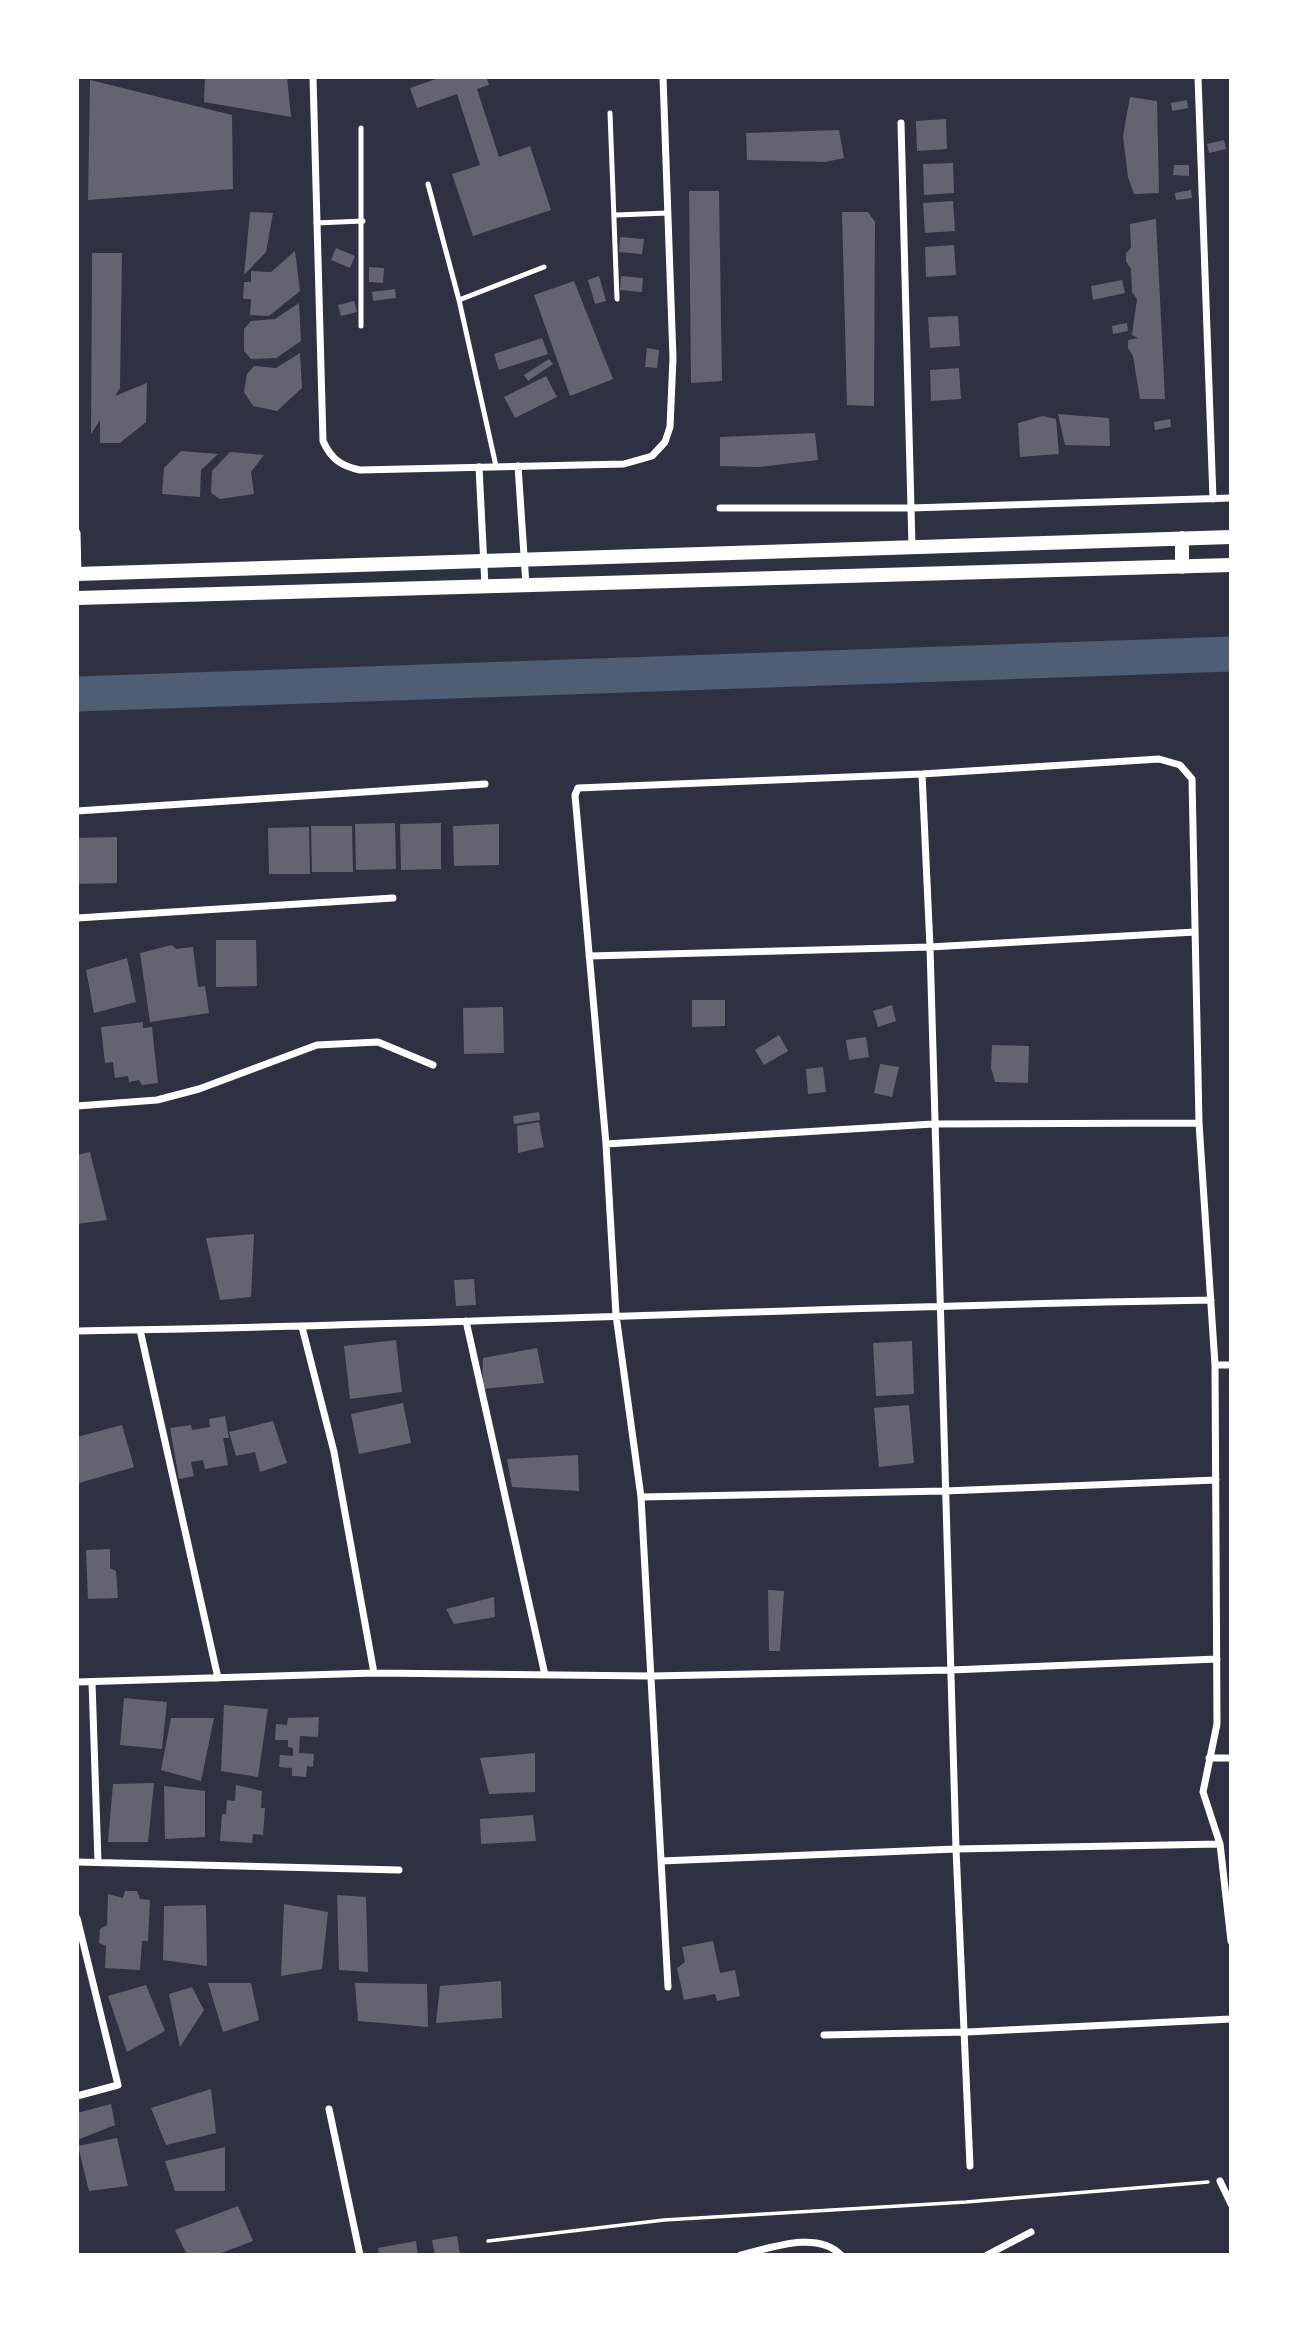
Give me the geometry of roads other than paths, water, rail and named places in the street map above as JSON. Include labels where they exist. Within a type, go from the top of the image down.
[{"type":"main road","points":[[77,574],[524,557],[1231,537]]},
{"type":"main road","points":[[1182,538],[1182,566]]},
{"type":"main road","points":[[77,598],[1231,565]]},
{"type":"street","points":[[313,77],[319,412],[323,441],[329,455],[344,466],[360,470],[638,462],[652,456],[665,443],[670,427],[673,386],[663,77]]},
{"type":"street","points":[[1198,77],[1213,499]]},
{"type":"street","points":[[901,124],[912,547]]},
{"type":"street","points":[[518,466],[526,585]]},
{"type":"street","points":[[479,467],[485,586]]},
{"type":"street","points":[[720,508],[911,508],[1231,498]]},
{"type":"street","points":[[77,533],[77,574]]},
{"type":"street","points":[[668,1987],[642,1497],[617,1315],[606,1144],[575,796],[579,788],[922,774],[1159,759],[1180,765],[1192,779],[1199,1123],[1215,1365],[1217,1724],[1203,1792],[1207,1812],[1220,1844],[1231,1941]]},
{"type":"street","points":[[922,774],[930,947],[933,1124],[956,1849],[967,2032],[971,2166]]},
{"type":"street","points":[[77,811],[485,784]]},
{"type":"street","points":[[77,918],[393,898]]},
{"type":"street","points":[[589,956],[930,947],[1195,932]]},
{"type":"street","points":[[77,1106],[157,1100],[199,1089],[317,1045],[378,1042],[433,1065]]},
{"type":"street","points":[[606,1144],[933,1124],[1199,1123]]},
{"type":"street","points":[[77,1331],[302,1327],[940,1305],[1211,1300]]},
{"type":"street","points":[[466,1321],[545,1675]]},
{"type":"street","points":[[302,1327],[334,1452],[374,1673]]},
{"type":"street","points":[[140,1330],[218,1678]]},
{"type":"street","points":[[1215,1365],[1231,1364]]},
{"type":"street","points":[[642,1497],[945,1491],[1216,1480]]},
{"type":"street","points":[[77,1682],[374,1673],[651,1676],[951,1671],[1217,1660]]},
{"type":"street","points":[[92,1682],[98,1863]]},
{"type":"street","points":[[1209,1758],[1231,1758]]},
{"type":"street","points":[[661,1861],[956,1849],[1220,1844]]},
{"type":"street","points":[[77,1862],[399,1870]]},
{"type":"street","points":[[77,1918],[118,2085],[77,2096]]},
{"type":"street","points":[[824,2035],[967,2032],[1231,2019]]},
{"type":"street","points":[[329,2109],[360,2255]]},
{"type":"street","points":[[1220,2181],[1231,2204]]},
{"type":"street","points":[[987,2255],[1031,2232]]},
{"type":"street","points":[[741,2255],[816,2241],[832,2245],[841,2255]]},
{"type":"lane","points":[[611,113],[617,299]]},
{"type":"lane","points":[[361,128],[361,326]]},
{"type":"lane","points":[[428,184],[459,300],[496,466]]},
{"type":"lane","points":[[616,215],[668,213]]},
{"type":"lane","points":[[316,223],[363,221]]},
{"type":"lane","points":[[459,300],[544,267]]},
{"type":"waterway","points":[[77,694],[1231,654]]}]
